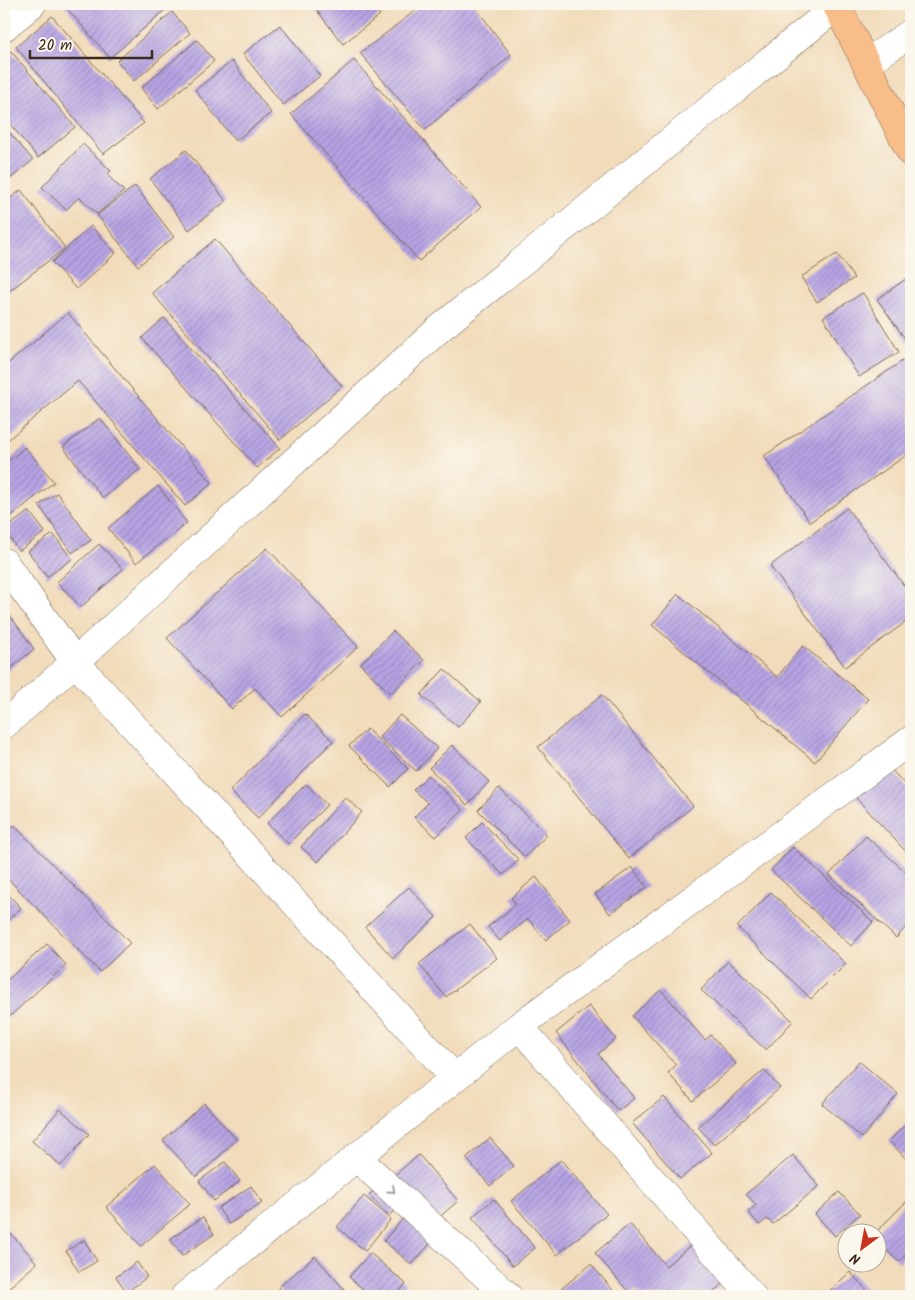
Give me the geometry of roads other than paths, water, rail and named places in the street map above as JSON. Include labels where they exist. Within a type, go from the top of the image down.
[{"type":"main road","points":[[836,5],[911,153]]},
{"type":"street","points":[[4,27],[32,4]]},
{"type":"street","points":[[4,725],[76,662],[439,329],[836,5]]},
{"type":"street","points":[[866,63],[911,33]]},
{"type":"street","points":[[4,562],[76,662],[454,1078]]},
{"type":"street","points":[[185,1296],[519,1026],[911,740]]},
{"type":"street","points":[[519,1026],[752,1296]]},
{"type":"street","points":[[356,1157],[508,1296]]}]
